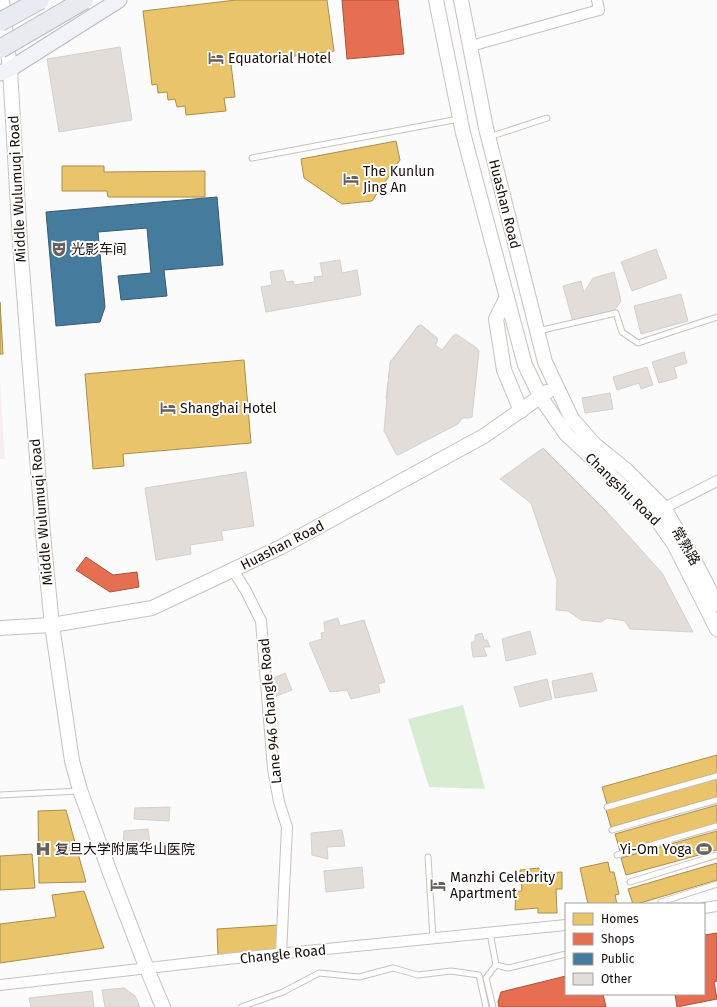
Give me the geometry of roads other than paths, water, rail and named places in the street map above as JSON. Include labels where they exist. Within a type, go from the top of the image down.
[{"type":"highway","points":[[0,22],[40,0]]},
{"type":"highway","points":[[0,49],[84,0]]},
{"type":"main road","name":"Middle Wulumuqi Road","points":[[2,0],[5,71],[20,243],[30,387],[52,625],[72,761],[80,790],[108,870],[146,969],[163,1007]]},
{"type":"main road","points":[[5,71],[119,0]]},
{"type":"main road","name":"Huashan Road","points":[[436,0],[460,119],[525,365],[541,398]]},
{"type":"main road","name":"Huashan Road","points":[[0,628],[52,625],[152,608],[280,547],[484,436],[541,398],[556,384],[545,362],[488,137],[461,0]]},
{"type":"main road","points":[[507,297],[496,319],[504,370],[521,411]]},
{"type":"main road","name":"常熟路","points":[[556,384],[572,419],[595,446],[626,470],[660,513],[694,560],[714,608]]},
{"type":"main road","name":"Changshu Road","points":[[541,398],[566,434],[660,513],[681,557],[714,608],[717,629]]},
{"type":"main road","name":"常熟路","points":[[541,398],[540,412],[561,441],[647,522],[673,555],[681,557]]},
{"type":"street","points":[[471,46],[599,10],[597,0]]},
{"type":"street","points":[[660,513],[717,481]]},
{"type":"street","name":"Lane 946 Changle Road","points":[[233,570],[246,591],[261,621],[273,769],[279,802],[287,826],[282,954]]},
{"type":"street","points":[[705,908],[717,906]]},
{"type":"street","name":"Changle Road","points":[[0,985],[565,925]]},
{"type":"lane","points":[[488,137],[547,118]]},
{"type":"lane","points":[[252,158],[460,119]]},
{"type":"lane","points":[[537,331],[616,312],[622,332],[638,343],[717,317]]},
{"type":"lane","points":[[607,807],[717,776]]},
{"type":"lane","points":[[0,795],[80,790]]},
{"type":"lane","points":[[612,830],[717,800]]},
{"type":"lane","points":[[617,855],[717,826]]},
{"type":"lane","points":[[630,882],[717,855]]},
{"type":"lane","points":[[428,857],[434,939]]},
{"type":"lane","points":[[662,902],[717,884]]},
{"type":"lane","points":[[490,933],[496,965],[486,978],[493,1007]]},
{"type":"lane","points":[[496,965],[508,968],[565,954]]},
{"type":"lane","points":[[241,1007],[283,992],[319,973],[359,977],[393,968],[418,975],[451,971],[479,975],[486,1007]]},
{"type":"place","name":"Equatorial Hotel","points":[[216,58]]},
{"type":"place","name":"The Kunlun Jing An","points":[[351,179]]},
{"type":"place","name":"光影车间","points":[[59,249]]},
{"type":"place","name":"Shanghai Hotel","points":[[168,408]]},
{"type":"place","name":"复旦大学附属华山医院","points":[[43,849]]},
{"type":"place","name":"Yi-Om Yoga","points":[[704,849]]},
{"type":"place","name":"Manzhi Celebrity Apartment","points":[[438,885]]}]
